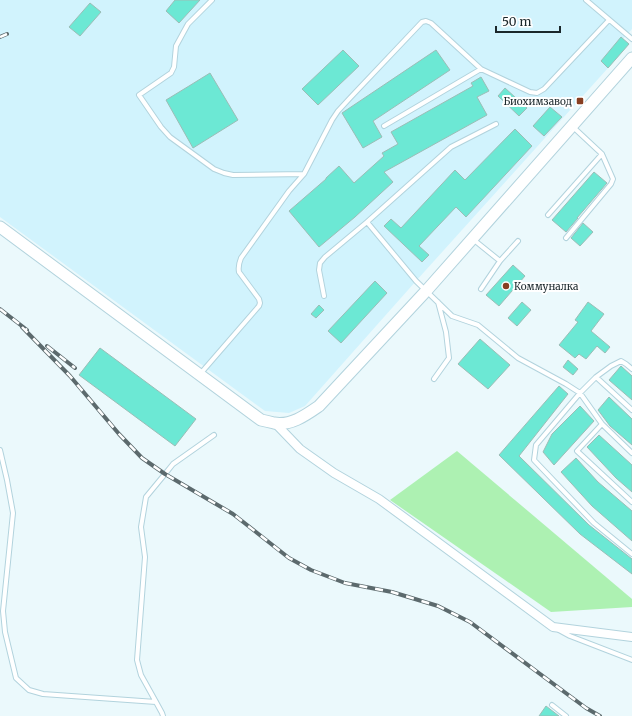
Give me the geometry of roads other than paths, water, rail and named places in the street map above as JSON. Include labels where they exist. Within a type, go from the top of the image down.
[{"type":"main road","points":[[0,227],[262,420],[275,423],[286,423],[303,417],[319,406],[473,239],[632,58]]},
{"type":"street","points":[[275,423],[300,449],[334,473],[379,499],[553,627],[632,637]]},
{"type":"lane","points":[[212,0],[188,24],[176,46],[174,67],[171,73],[139,95],[170,137],[214,169],[233,175],[304,174]]},
{"type":"lane","points":[[586,0],[632,39]]},
{"type":"lane","points":[[200,374],[259,306],[260,299],[239,272],[238,267],[241,258],[289,191],[304,174],[338,111],[422,22],[431,22],[481,69],[530,92],[537,93],[544,89],[609,20]]},
{"type":"lane","points":[[384,126],[481,69]]},
{"type":"lane","points":[[324,296],[319,270],[320,263],[325,257],[451,148],[496,124]]},
{"type":"lane","points":[[566,238],[611,184],[612,179],[602,154],[572,126]]},
{"type":"lane","points":[[548,215],[602,154]]},
{"type":"lane","points":[[367,222],[416,281],[427,290],[452,316],[478,325],[518,358],[580,393],[602,424],[632,453]]},
{"type":"lane","points":[[473,239],[500,261]]},
{"type":"lane","points":[[481,288],[500,261],[518,241]]},
{"type":"lane","points":[[434,379],[449,358],[446,332],[438,302]]},
{"type":"lane","points":[[632,369],[621,361],[596,377],[580,393],[536,445],[534,460],[594,523],[632,554]]},
{"type":"lane","points":[[596,377],[632,410]]},
{"type":"lane","points":[[602,424],[577,451],[632,502]]},
{"type":"lane","points":[[163,716],[141,675],[137,660],[144,557],[141,527],[146,497],[173,464],[214,435]]},
{"type":"lane","points":[[0,450],[13,513],[3,612],[5,632],[16,678],[29,690],[43,694],[156,702]]},
{"type":"lane","points":[[553,627],[570,636],[632,660]]},
{"type":"lane","points":[[552,705],[566,716]]},
{"type":"railway","points":[[0,37],[7,34]]},
{"type":"railway","points":[[0,309],[27,330]]},
{"type":"railway","points":[[22,327],[70,376],[119,434],[142,458],[165,474],[233,514],[289,558],[311,570],[345,583],[392,592],[438,606],[470,622],[586,708],[600,716]]},
{"type":"railway","points":[[47,346],[75,368]]},
{"type":"place","name":"Биохимзавод","points":[[580,101]]},
{"type":"place","name":"Коммуналка","points":[[506,286]]}]
